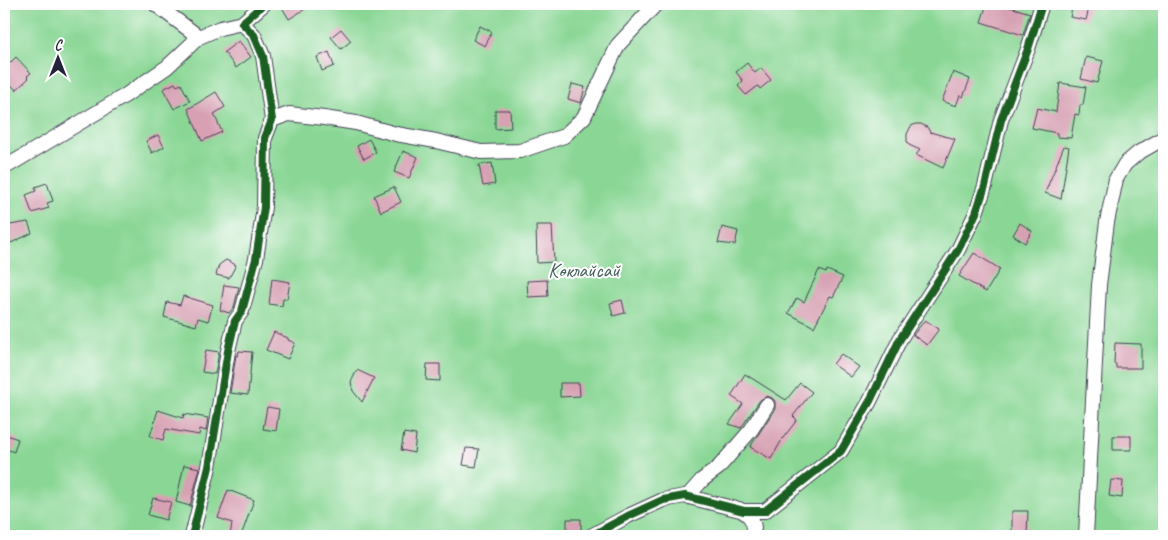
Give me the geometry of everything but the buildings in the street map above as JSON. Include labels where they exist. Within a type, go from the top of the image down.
[{"type":"street","points":[[155,4],[199,37]]},
{"type":"street","points":[[4,168],[126,95],[168,67],[199,37],[220,28],[242,23],[264,4]]},
{"type":"street","points":[[272,120],[289,114],[324,118],[356,123],[396,134],[481,152],[520,151],[564,136],[584,117],[618,45],[656,4]]},
{"type":"street","points":[[739,510],[765,511],[841,451],[870,401],[900,339],[958,250],[972,220],[985,186],[1001,120],[1028,49],[1042,4]]},
{"type":"street","points":[[192,536],[210,467],[228,351],[235,321],[242,311],[256,259],[264,207],[265,138],[272,120],[263,56],[254,35],[242,23]]},
{"type":"street","points":[[1086,536],[1099,285],[1107,222],[1116,178],[1125,164],[1138,153],[1164,138]]},
{"type":"street","points":[[687,497],[702,480],[718,468],[752,430],[767,405]]},
{"type":"street","points":[[591,536],[663,500],[687,497],[748,514],[754,521],[754,528]]},
{"type":"green space","name":"Көклайсай","points":[[4,4],[1164,4],[1164,536],[4,536]]},
{"type":"cycle path","points":[[192,536],[209,467],[228,351],[235,321],[242,311],[256,259],[264,207],[265,138],[272,120],[263,56],[254,35],[242,23],[264,4]]},
{"type":"cycle path","points":[[591,536],[663,500],[685,496],[744,511],[765,511],[841,451],[870,401],[900,339],[958,250],[976,213],[985,186],[1001,120],[1028,49],[1042,4]]}]
